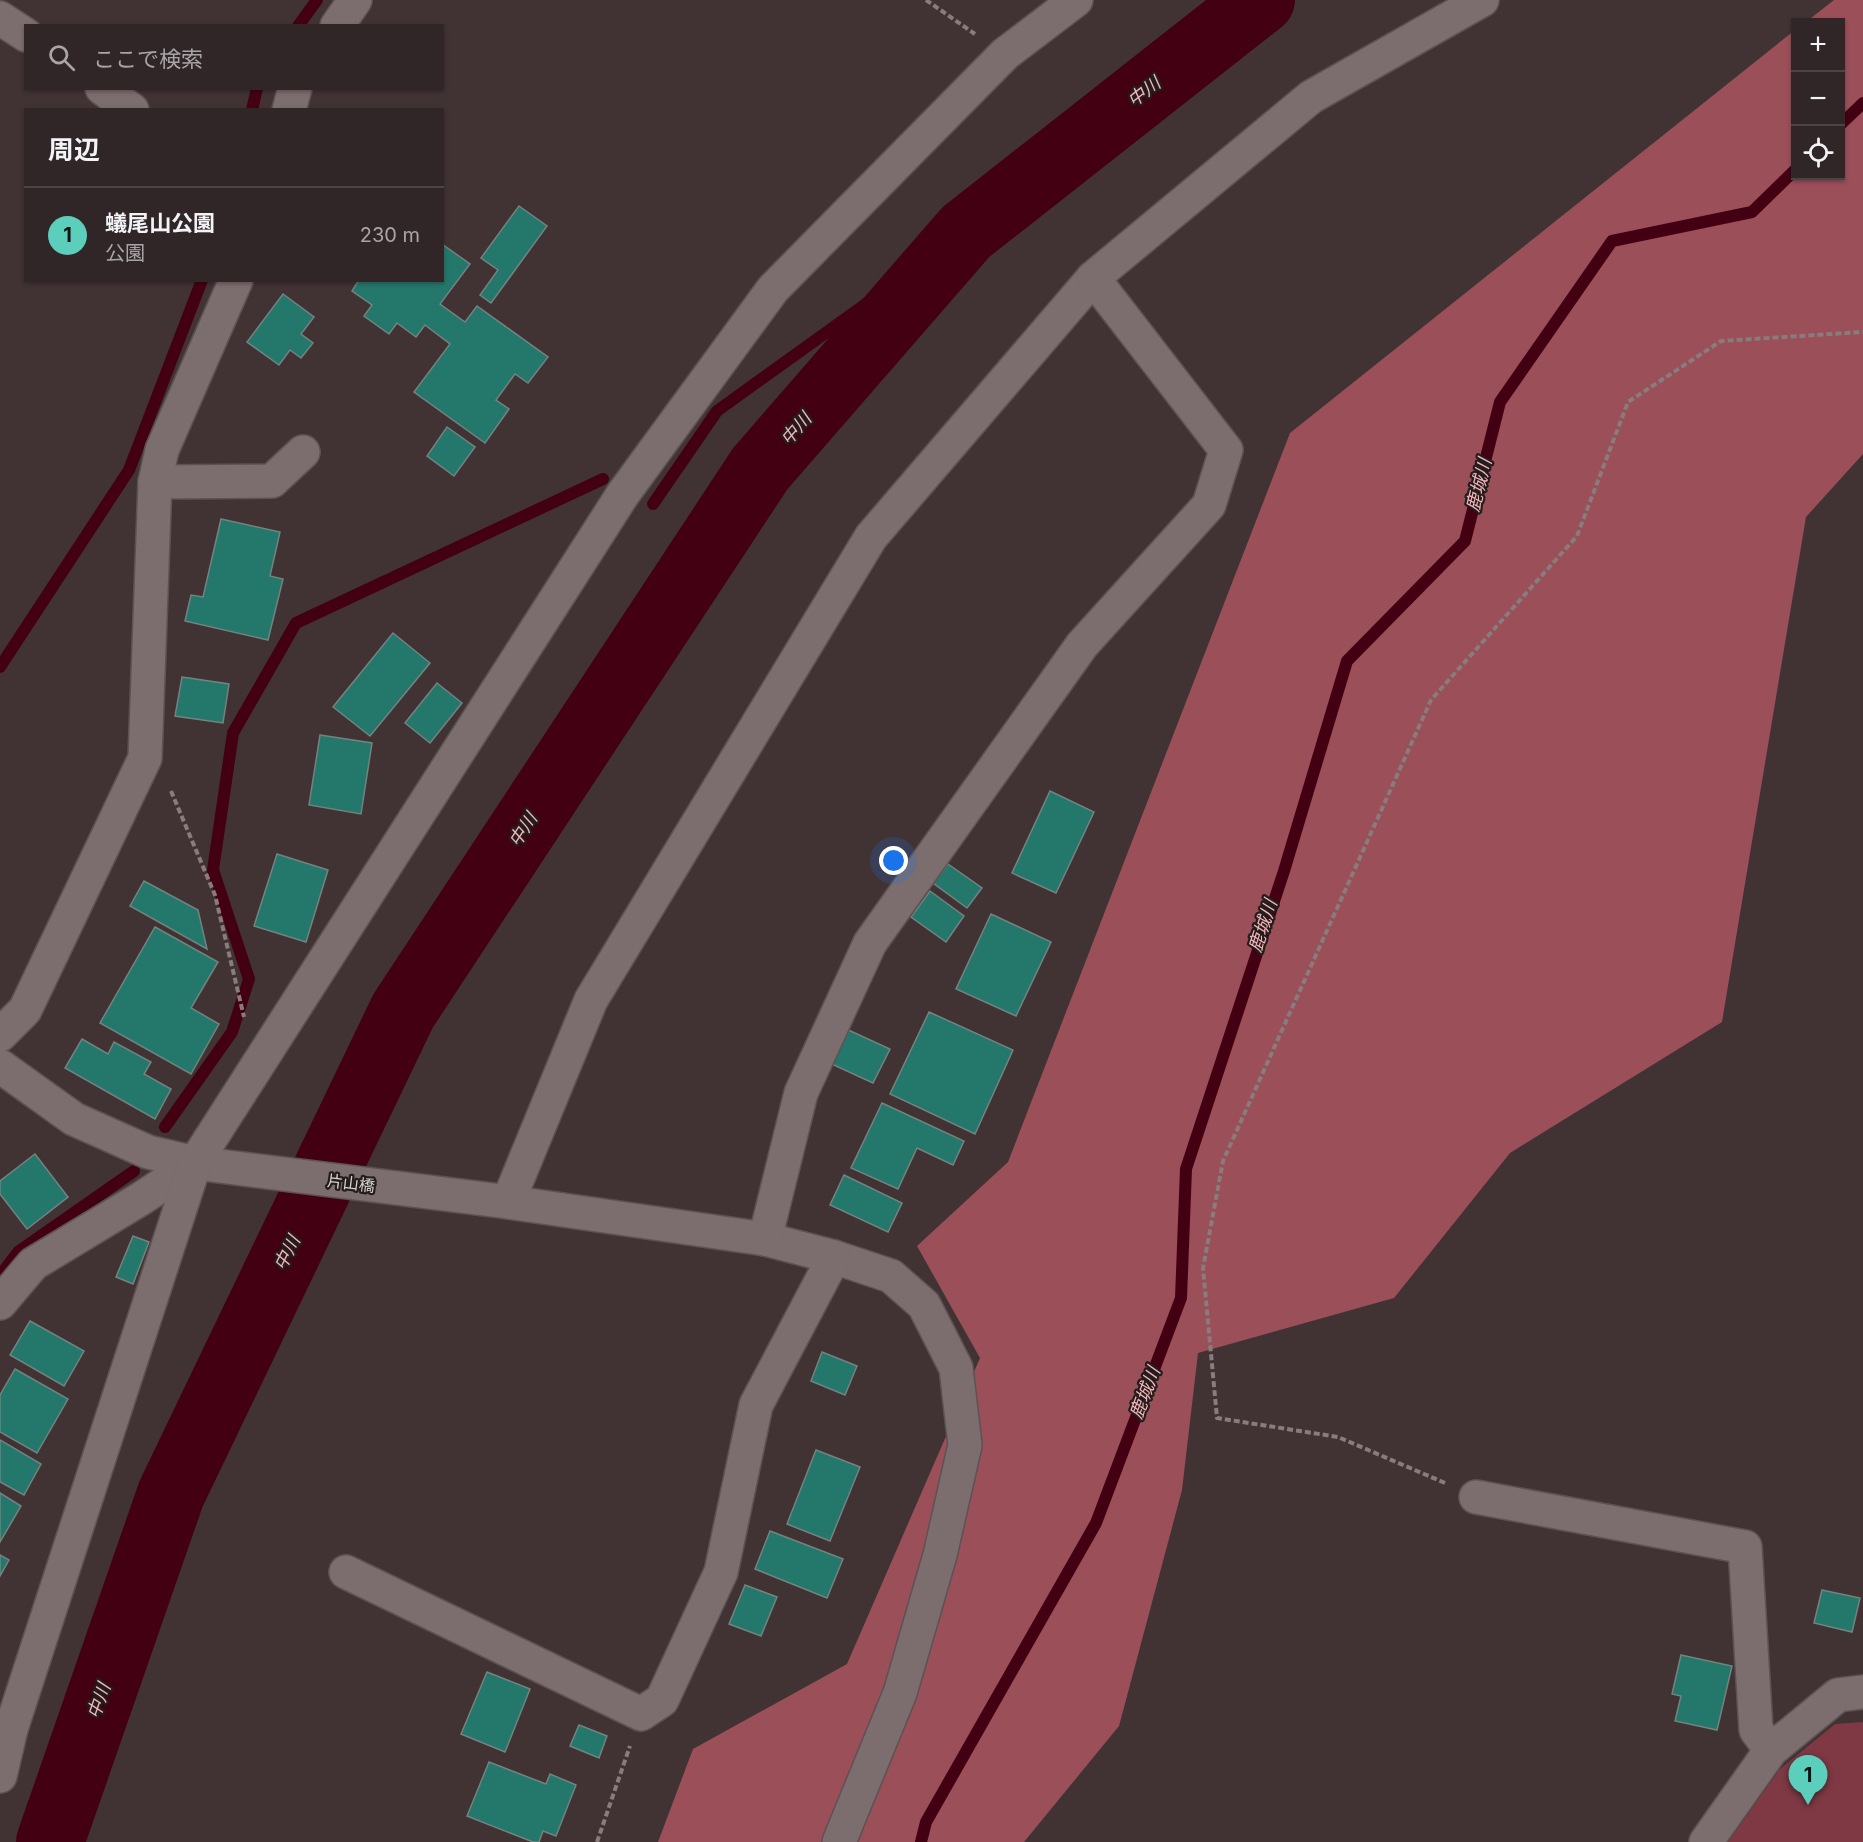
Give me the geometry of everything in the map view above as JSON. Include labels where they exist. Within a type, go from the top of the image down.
[{"type":"street","points":[[339,24],[355,0]]},
{"type":"street","points":[[0,1776],[11,1729],[195,1163],[623,494],[772,289],[1005,54],[1076,0]]},
{"type":"street","points":[[508,1202],[591,1000],[871,537],[1092,278],[1311,97],[1482,0]]},
{"type":"street","points":[[0,18],[24,34]]},
{"type":"street","points":[[105,90],[129,108]]},
{"type":"street","points":[[290,108],[294,90]]},
{"type":"street","points":[[765,1239],[801,1092],[870,943],[1082,645],[1209,505],[1226,450],[1092,278]]},
{"type":"street","points":[[0,1035],[25,1010],[145,758],[154,482],[162,450],[235,282]]},
{"type":"street","points":[[154,482],[272,481],[303,452]]},
{"type":"street","name":"片山橋","points":[[0,1066],[75,1119],[148,1152],[195,1163],[508,1202],[765,1239],[834,1257],[891,1276],[924,1305],[956,1368],[965,1445],[940,1555],[900,1693],[839,1842]]},
{"type":"street","points":[[0,1303],[33,1264],[195,1163]]},
{"type":"street","points":[[346,1572],[641,1714],[662,1700],[721,1572],[756,1405],[834,1257]]},
{"type":"street","points":[[1476,1497],[1745,1547],[1755,1730],[1771,1750]]},
{"type":"street","points":[[1706,1842],[1771,1750],[1838,1695],[1863,1692]]},
{"type":"path","points":[[926,0],[1005,54]]},
{"type":"path","points":[[1476,1497],[1338,1437],[1217,1418],[1203,1268],[1223,1161],[1431,700],[1577,536],[1628,402],[1721,341],[1863,332]]},
{"type":"path","points":[[145,758],[167,782],[215,895],[245,1020]]},
{"type":"path","points":[[597,1842],[641,1714]]},
{"type":"shaded area","points":[[1834,0],[1863,0],[1863,454],[1806,517],[1722,1022],[1510,1153],[1394,1298],[1198,1353],[1182,1490],[1119,1726],[1024,1842],[658,1842],[693,1749],[847,1664],[980,1358],[917,1246],[1008,1162],[1290,433],[1791,33],[1791,180],[1845,180],[1845,18],[1811,18]]},
{"type":"shaded area","points":[[1863,1722],[1863,1842],[1728,1842],[1780,1769],[1835,1724]]},
{"type":"building","points":[[519,206],[547,226],[491,303],[480,295],[498,270],[481,258]]},
{"type":"building","points":[[444,245],[470,264],[440,304],[465,322],[477,306],[548,357],[528,383],[515,374],[496,400],[509,409],[485,443],[414,392],[450,344],[425,325],[416,337],[397,323],[389,334],[364,316],[372,305],[352,291],[358,282],[444,282]]},
{"type":"building","points":[[283,294],[314,317],[301,334],[313,343],[301,358],[290,350],[279,365],[247,342]]},
{"type":"building","points":[[447,427],[475,447],[454,476],[427,456]]},
{"type":"building","points":[[221,519],[280,532],[270,576],[283,579],[268,640],[185,621],[191,595],[203,597]]},
{"type":"building","points":[[393,633],[430,663],[370,736],[333,707]]},
{"type":"building","points":[[182,677],[229,684],[223,723],[175,716]]},
{"type":"building","points":[[437,683],[462,703],[430,743],[405,723]]},
{"type":"building","points":[[320,735],[372,743],[361,814],[309,805]]},
{"type":"building","points":[[1050,791],[1094,812],[1056,893],[1012,873]]},
{"type":"building","points":[[277,854],[328,870],[306,942],[254,926]]},
{"type":"building","points":[[948,864],[982,888],[967,908],[933,883]]},
{"type":"building","points":[[144,881],[198,910],[207,949],[130,906]]},
{"type":"building","points":[[930,891],[964,916],[946,942],[911,917]]},
{"type":"building","points":[[991,914],[1051,942],[1016,1016],[956,989]]},
{"type":"building","points":[[155,927],[218,962],[191,1008],[219,1024],[191,1074],[100,1023]]},
{"type":"building","points":[[929,1012],[1013,1050],[975,1134],[890,1094]]},
{"type":"building","points":[[844,1028],[890,1049],[873,1083],[827,1062]]},
{"type":"building","points":[[82,1039],[108,1054],[114,1042],[151,1062],[144,1074],[171,1089],[155,1119],[65,1068]]},
{"type":"building","points":[[882,1103],[964,1141],[953,1165],[917,1148],[898,1189],[851,1168]]},
{"type":"building","points":[[35,1154],[68,1197],[27,1229],[0,1194],[0,1181]]},
{"type":"building","points":[[844,1175],[902,1203],[888,1232],[830,1205]]},
{"type":"building","points":[[133,1236],[149,1242],[133,1284],[116,1277]]},
{"type":"building","points":[[30,1321],[84,1351],[64,1386],[10,1355]]},
{"type":"building","points":[[822,1352],[857,1366],[845,1395],[811,1381]]},
{"type":"building","points":[[15,1369],[68,1399],[37,1453],[0,1432],[0,1395]]},
{"type":"building","points":[[0,1440],[41,1464],[24,1495],[0,1482]]},
{"type":"building","points":[[816,1450],[860,1467],[830,1541],[787,1524]]},
{"type":"building","points":[[0,1493],[21,1506],[0,1542]]},
{"type":"building","points":[[770,1531],[843,1559],[827,1598],[755,1569]]},
{"type":"building","points":[[0,1555],[9,1560],[0,1576]]},
{"type":"building","points":[[745,1585],[777,1597],[761,1636],[729,1624]]},
{"type":"building","points":[[1822,1590],[1860,1598],[1852,1632],[1814,1623]]},
{"type":"building","points":[[1681,1655],[1732,1666],[1717,1730],[1675,1721],[1681,1696],[1672,1694]]},
{"type":"building","points":[[487,1672],[530,1689],[505,1752],[461,1734]]},
{"type":"building","points":[[579,1725],[607,1736],[599,1758],[570,1746]]},
{"type":"building","points":[[489,1762],[546,1784],[550,1774],[576,1785],[556,1836],[543,1831],[539,1842],[533,1842],[467,1816]]},
{"type":"waterway","points":[[299,24],[317,0]]},
{"type":"waterway","name":"中川","points":[[50,1842],[171,1494],[403,1011],[760,469],[966,232],[1261,0]]},
{"type":"waterway","points":[[252,108],[257,90]]},
{"type":"waterway","name":"鹿城川","points":[[1845,120],[1863,103]]},
{"type":"waterway","name":"鹿城川","points":[[921,1842],[926,1822],[1096,1523],[1181,1298],[1186,1169],[1284,871],[1347,661],[1465,541],[1500,402],[1612,241],[1752,212],[1791,174]]},
{"type":"waterway","points":[[653,504],[717,411],[966,232]]},
{"type":"waterway","points":[[0,667],[129,470],[201,282]]},
{"type":"waterway","points":[[165,1127],[232,1032],[249,979],[213,870],[233,733],[296,623],[603,479]]},
{"type":"waterway","points":[[0,1276],[18,1252],[134,1171]]},
{"type":"place","name":"蟻尾山公園","points":[[1808,1805]]}]
